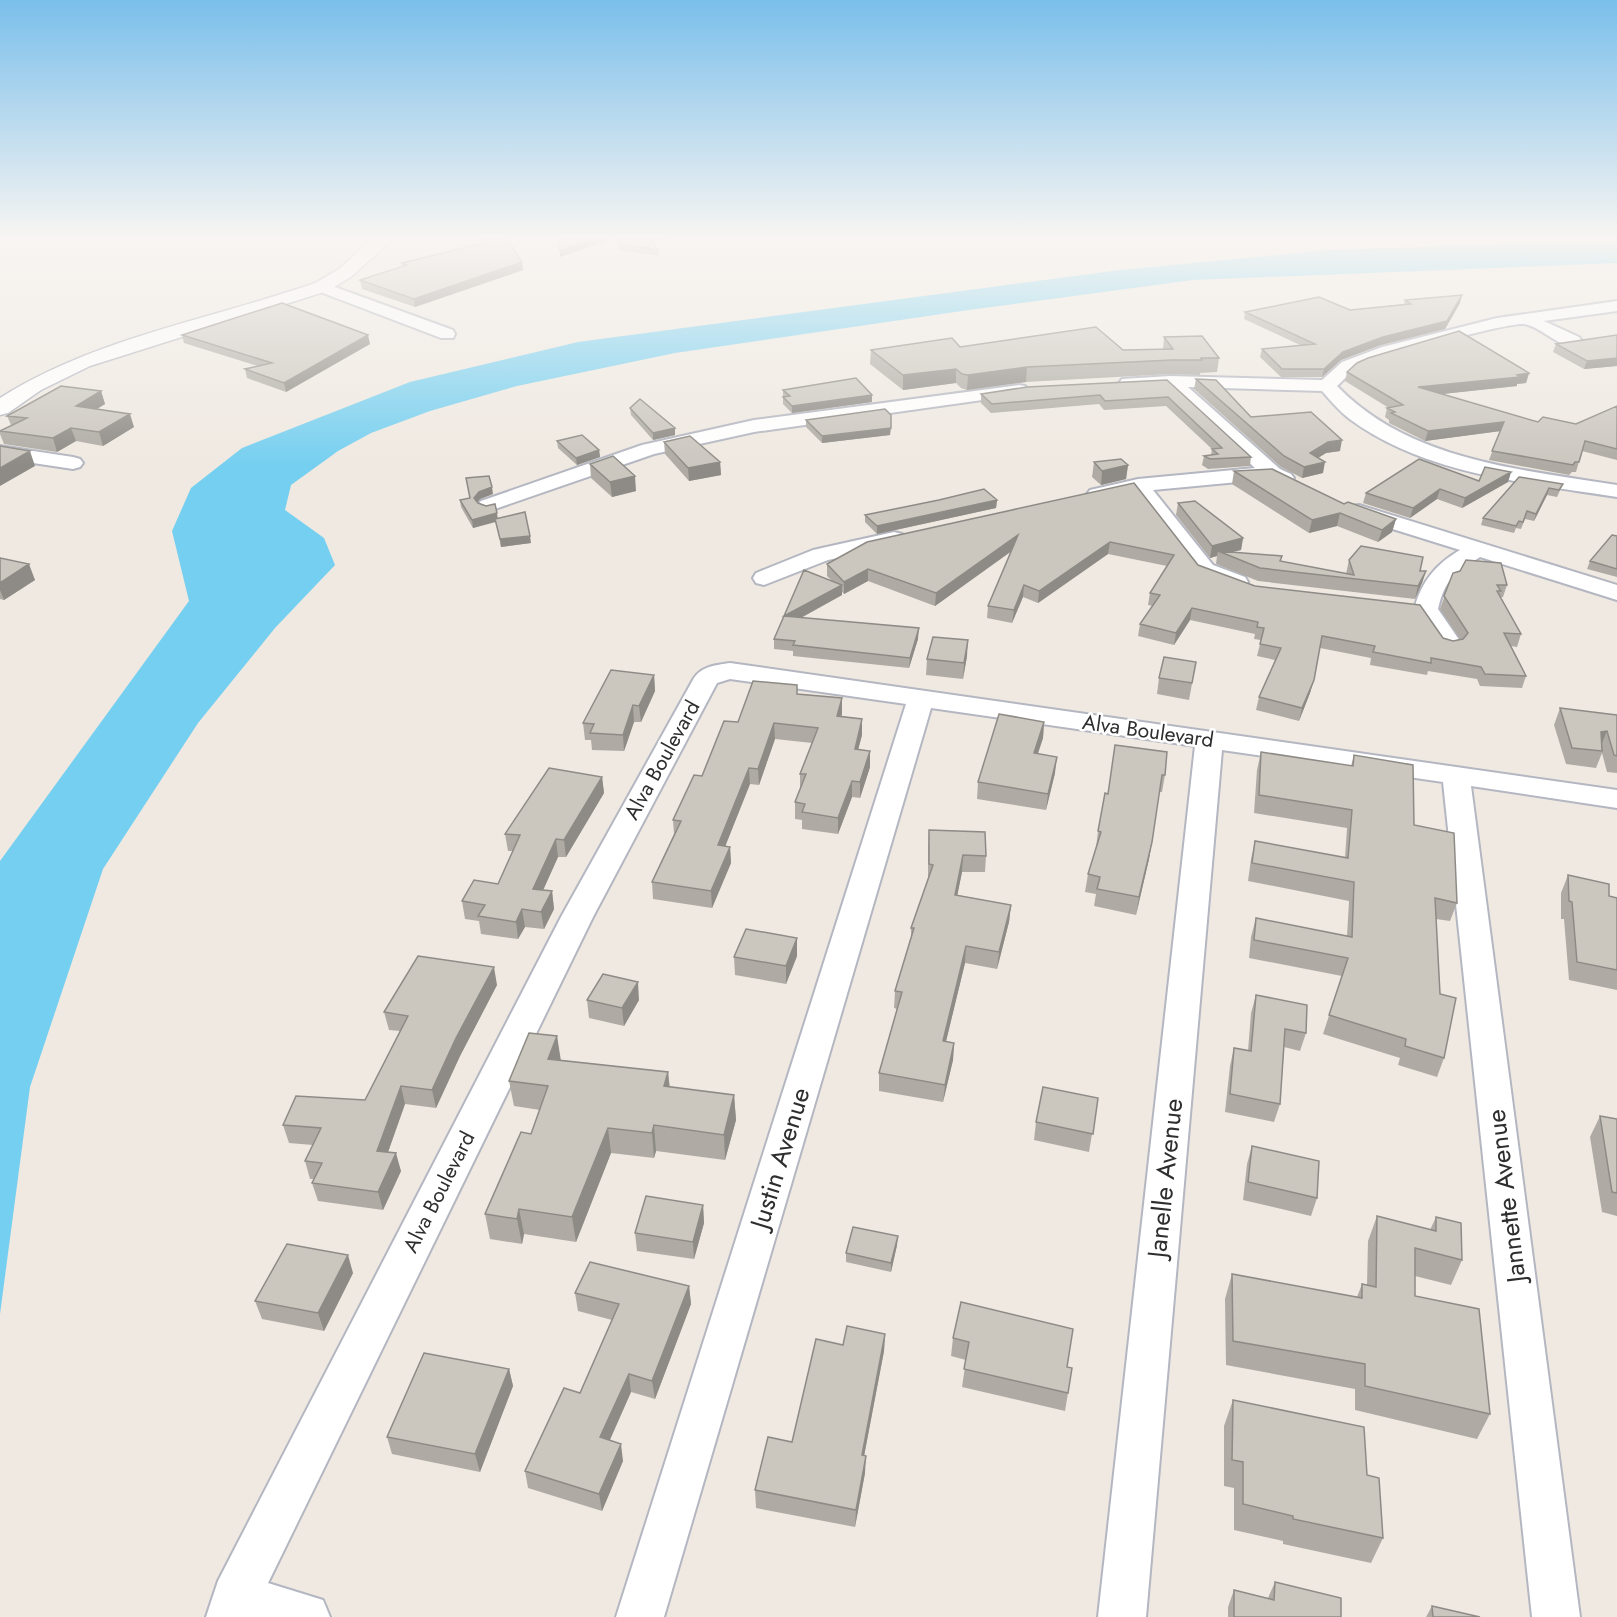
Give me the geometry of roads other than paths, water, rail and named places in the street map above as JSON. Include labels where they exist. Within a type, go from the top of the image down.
[{"type":"street","points":[[0,408],[34,386],[83,362],[235,314]]},
{"type":"street","points":[[395,314],[447,334]]},
{"type":"street","points":[[1327,386],[1348,366],[1388,351],[1497,323],[1558,314]]},
{"type":"street","points":[[1526,319],[1572,341]]},
{"type":"street","points":[[1170,381],[1274,473],[1302,488]]},
{"type":"street","points":[[1114,384],[1170,381],[1327,386],[1358,417],[1411,446],[1494,470],[1617,490]]},
{"type":"street","points":[[488,505],[649,449],[744,428],[1037,389]]},
{"type":"street","points":[[0,452],[73,463]]},
{"type":"street","points":[[1080,498],[1138,485],[1189,478],[1274,473]]},
{"type":"street","points":[[1138,485],[1205,570],[1253,589]]},
{"type":"street","points":[[1343,505],[1374,517],[1617,593]]},
{"type":"street","points":[[764,578],[822,555],[918,534]]},
{"type":"street","points":[[1450,644],[1414,608],[1446,569],[1479,548]]},
{"type":"street","name":"Alva Boulevard","points":[[306,1617],[232,1608],[577,917],[707,678],[719,672],[730,671],[1617,799]]},
{"type":"street","name":"Justin Avenue","points":[[640,1617],[921,698]]},
{"type":"street","name":"Janelle Avenue","points":[[1122,1617],[1209,740]]},
{"type":"street","name":"Jannette Avenue","points":[[1456,775],[1556,1617]]},
{"type":"water","points":[[785,314],[939,314],[675,353],[517,386],[430,411],[371,433],[338,451],[291,485],[285,510],[324,538],[335,565],[275,628],[198,723],[103,869],[30,1087],[0,1314],[0,861],[189,601],[172,531],[191,488],[242,448],[410,382],[578,342]]}]
